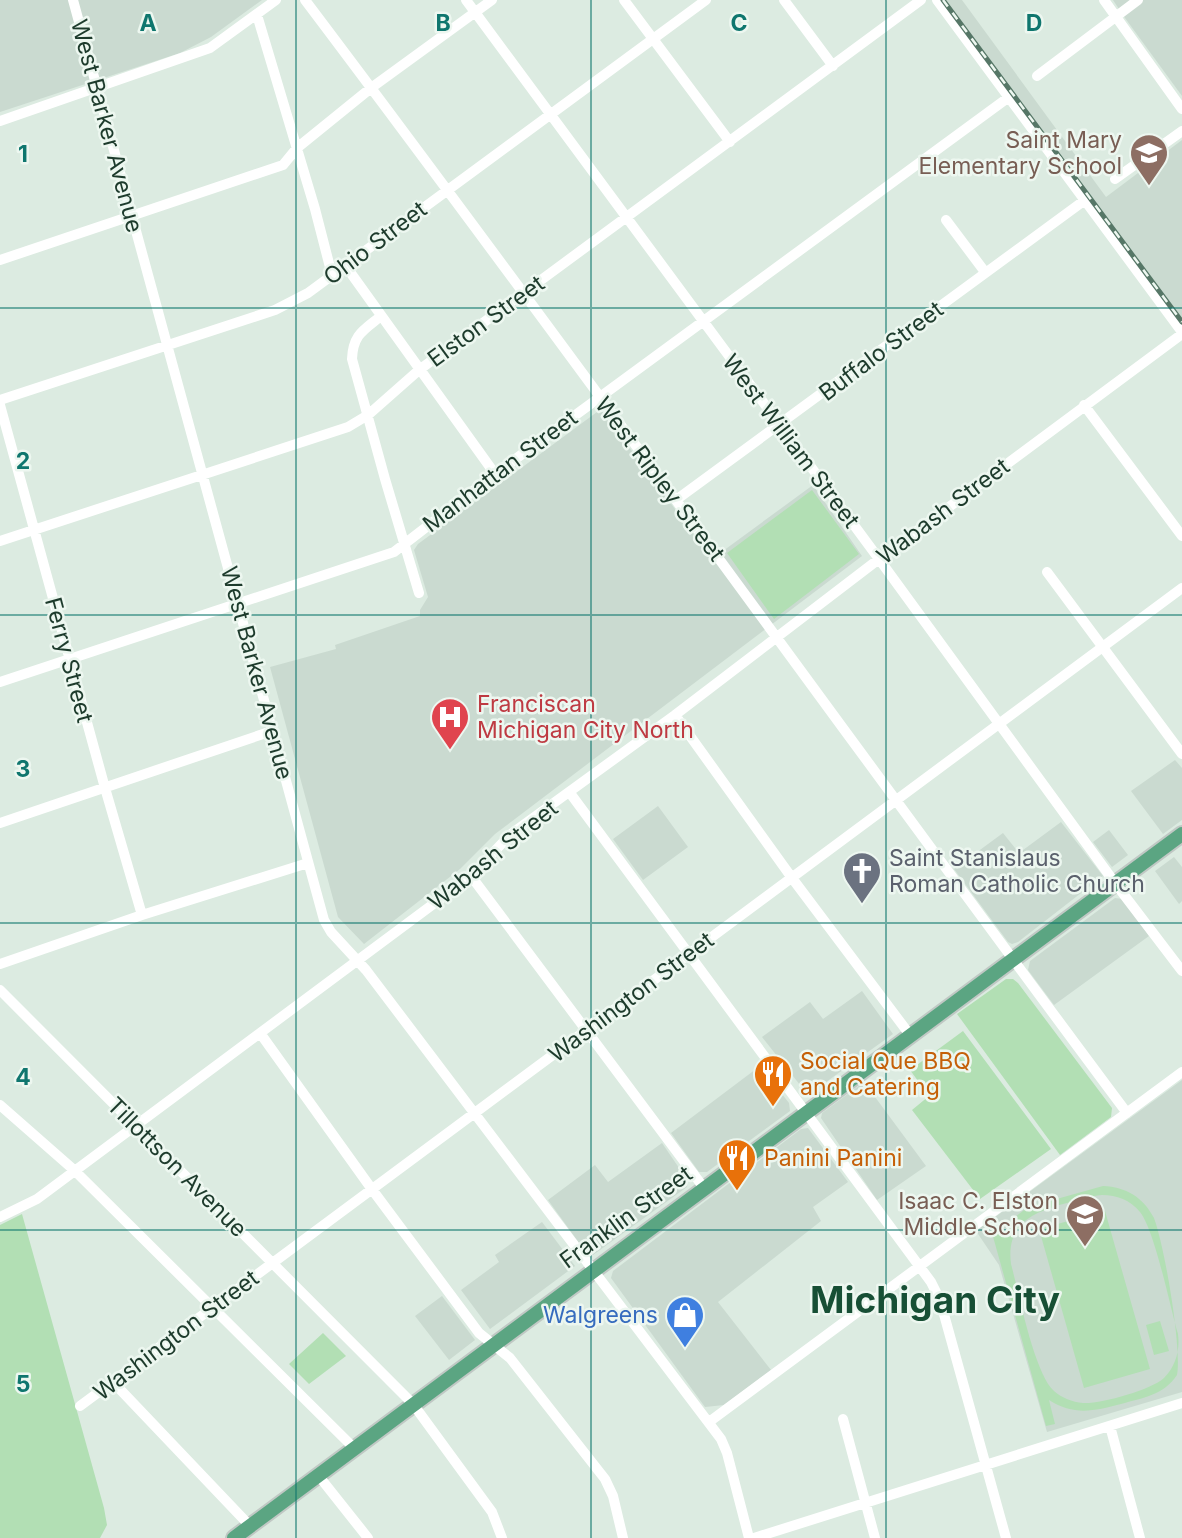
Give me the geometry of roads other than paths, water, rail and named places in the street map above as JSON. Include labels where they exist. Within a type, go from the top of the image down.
[{"type":"main road","name":"Franklin Street","points":[[234,1538],[1182,834]]},
{"type":"street","name":"West Barker Avenue","points":[[73,0],[324,920],[331,932],[359,961],[721,1439],[752,1538]]},
{"type":"street","points":[[0,121],[210,48],[276,0]]},
{"type":"street","name":"West Ripley Street","points":[[305,0],[778,637],[895,801],[1126,1113]]},
{"type":"street","name":"West William Street","points":[[466,0],[1182,971]]},
{"type":"street","points":[[0,260],[284,164],[297,148],[371,88],[492,0]]},
{"type":"street","points":[[624,0],[730,142]]},
{"type":"street","name":"Ohio Street","points":[[0,402],[275,310],[308,293],[706,0]]},
{"type":"street","points":[[784,0],[833,66]]},
{"type":"street","name":"Elston Street","points":[[0,541],[348,427],[368,415],[419,370],[921,0]]},
{"type":"street","points":[[937,0],[1182,333]]},
{"type":"street","points":[[1104,0],[1182,109]]},
{"type":"street","points":[[1037,76],[1138,0]]},
{"type":"street","points":[[257,15],[332,275]]},
{"type":"street","name":"Manhattan Street","points":[[0,682],[394,552],[495,474],[1009,97]]},
{"type":"street","points":[[1115,179],[1182,131]]},
{"type":"street","name":"Buffalo Street","points":[[676,500],[1085,200]]},
{"type":"street","points":[[946,220],[985,272]]},
{"type":"street","points":[[345,265],[495,474]]},
{"type":"street","points":[[381,316],[357,335],[352,347],[352,359],[419,593]]},
{"type":"street","name":"Wabash Street","points":[[0,1217],[37,1199],[359,961],[471,876],[511,834],[675,715],[1182,333]]},
{"type":"street","name":"Ferry Street","points":[[0,402],[104,788],[142,915]]},
{"type":"street","points":[[1084,405],[1182,536]]},
{"type":"street","points":[[1047,572],[1182,754]]},
{"type":"street","name":"Washington Street","points":[[80,1406],[211,1306],[273,1263],[1182,588]]},
{"type":"street","points":[[675,715],[792,878],[910,1035]]},
{"type":"street","points":[[0,823],[272,731]]},
{"type":"street","points":[[570,793],[920,1266],[940,1300],[1006,1538]]},
{"type":"street","points":[[0,964],[142,915],[308,863]]},
{"type":"street","points":[[471,876],[704,1188]]},
{"type":"street","name":"Tillottson Avenue","points":[[0,990],[413,1404],[492,1512],[502,1538]]},
{"type":"street","points":[[260,1033],[479,1333],[510,1358],[605,1479],[613,1496],[623,1538]]},
{"type":"street","points":[[709,1422],[1182,1072]]},
{"type":"street","points":[[1,1105],[74,1170],[354,1448]]},
{"type":"street","points":[[113,1382],[250,1525]]},
{"type":"street","points":[[752,1538],[1182,1403]]},
{"type":"street","points":[[843,1419],[875,1538]]},
{"type":"street","points":[[1110,1426],[1140,1538]]},
{"type":"street","points":[[318,1475],[368,1538]]},
{"type":"railway","points":[[943,0],[1182,322]]},
{"type":"place","name":"Saint Mary Elementary School","points":[[1149,187]]},
{"type":"place","name":"Franciscan Michigan City North","points":[[450,751]]},
{"type":"place","name":"Saint Stanislaus Roman Catholic Church","points":[[862,905]]},
{"type":"place","name":"Social Que BBQ and Catering","points":[[773,1108]]},
{"type":"place","name":"Panini Panini","points":[[737,1192]]},
{"type":"place","name":"Isaac C. Elston Middle School","points":[[1085,1248]]},
{"type":"place","name":"Walgreens","points":[[685,1349]]},
{"type":"district","name":"Michigan City","points":[[935,1299]]}]
